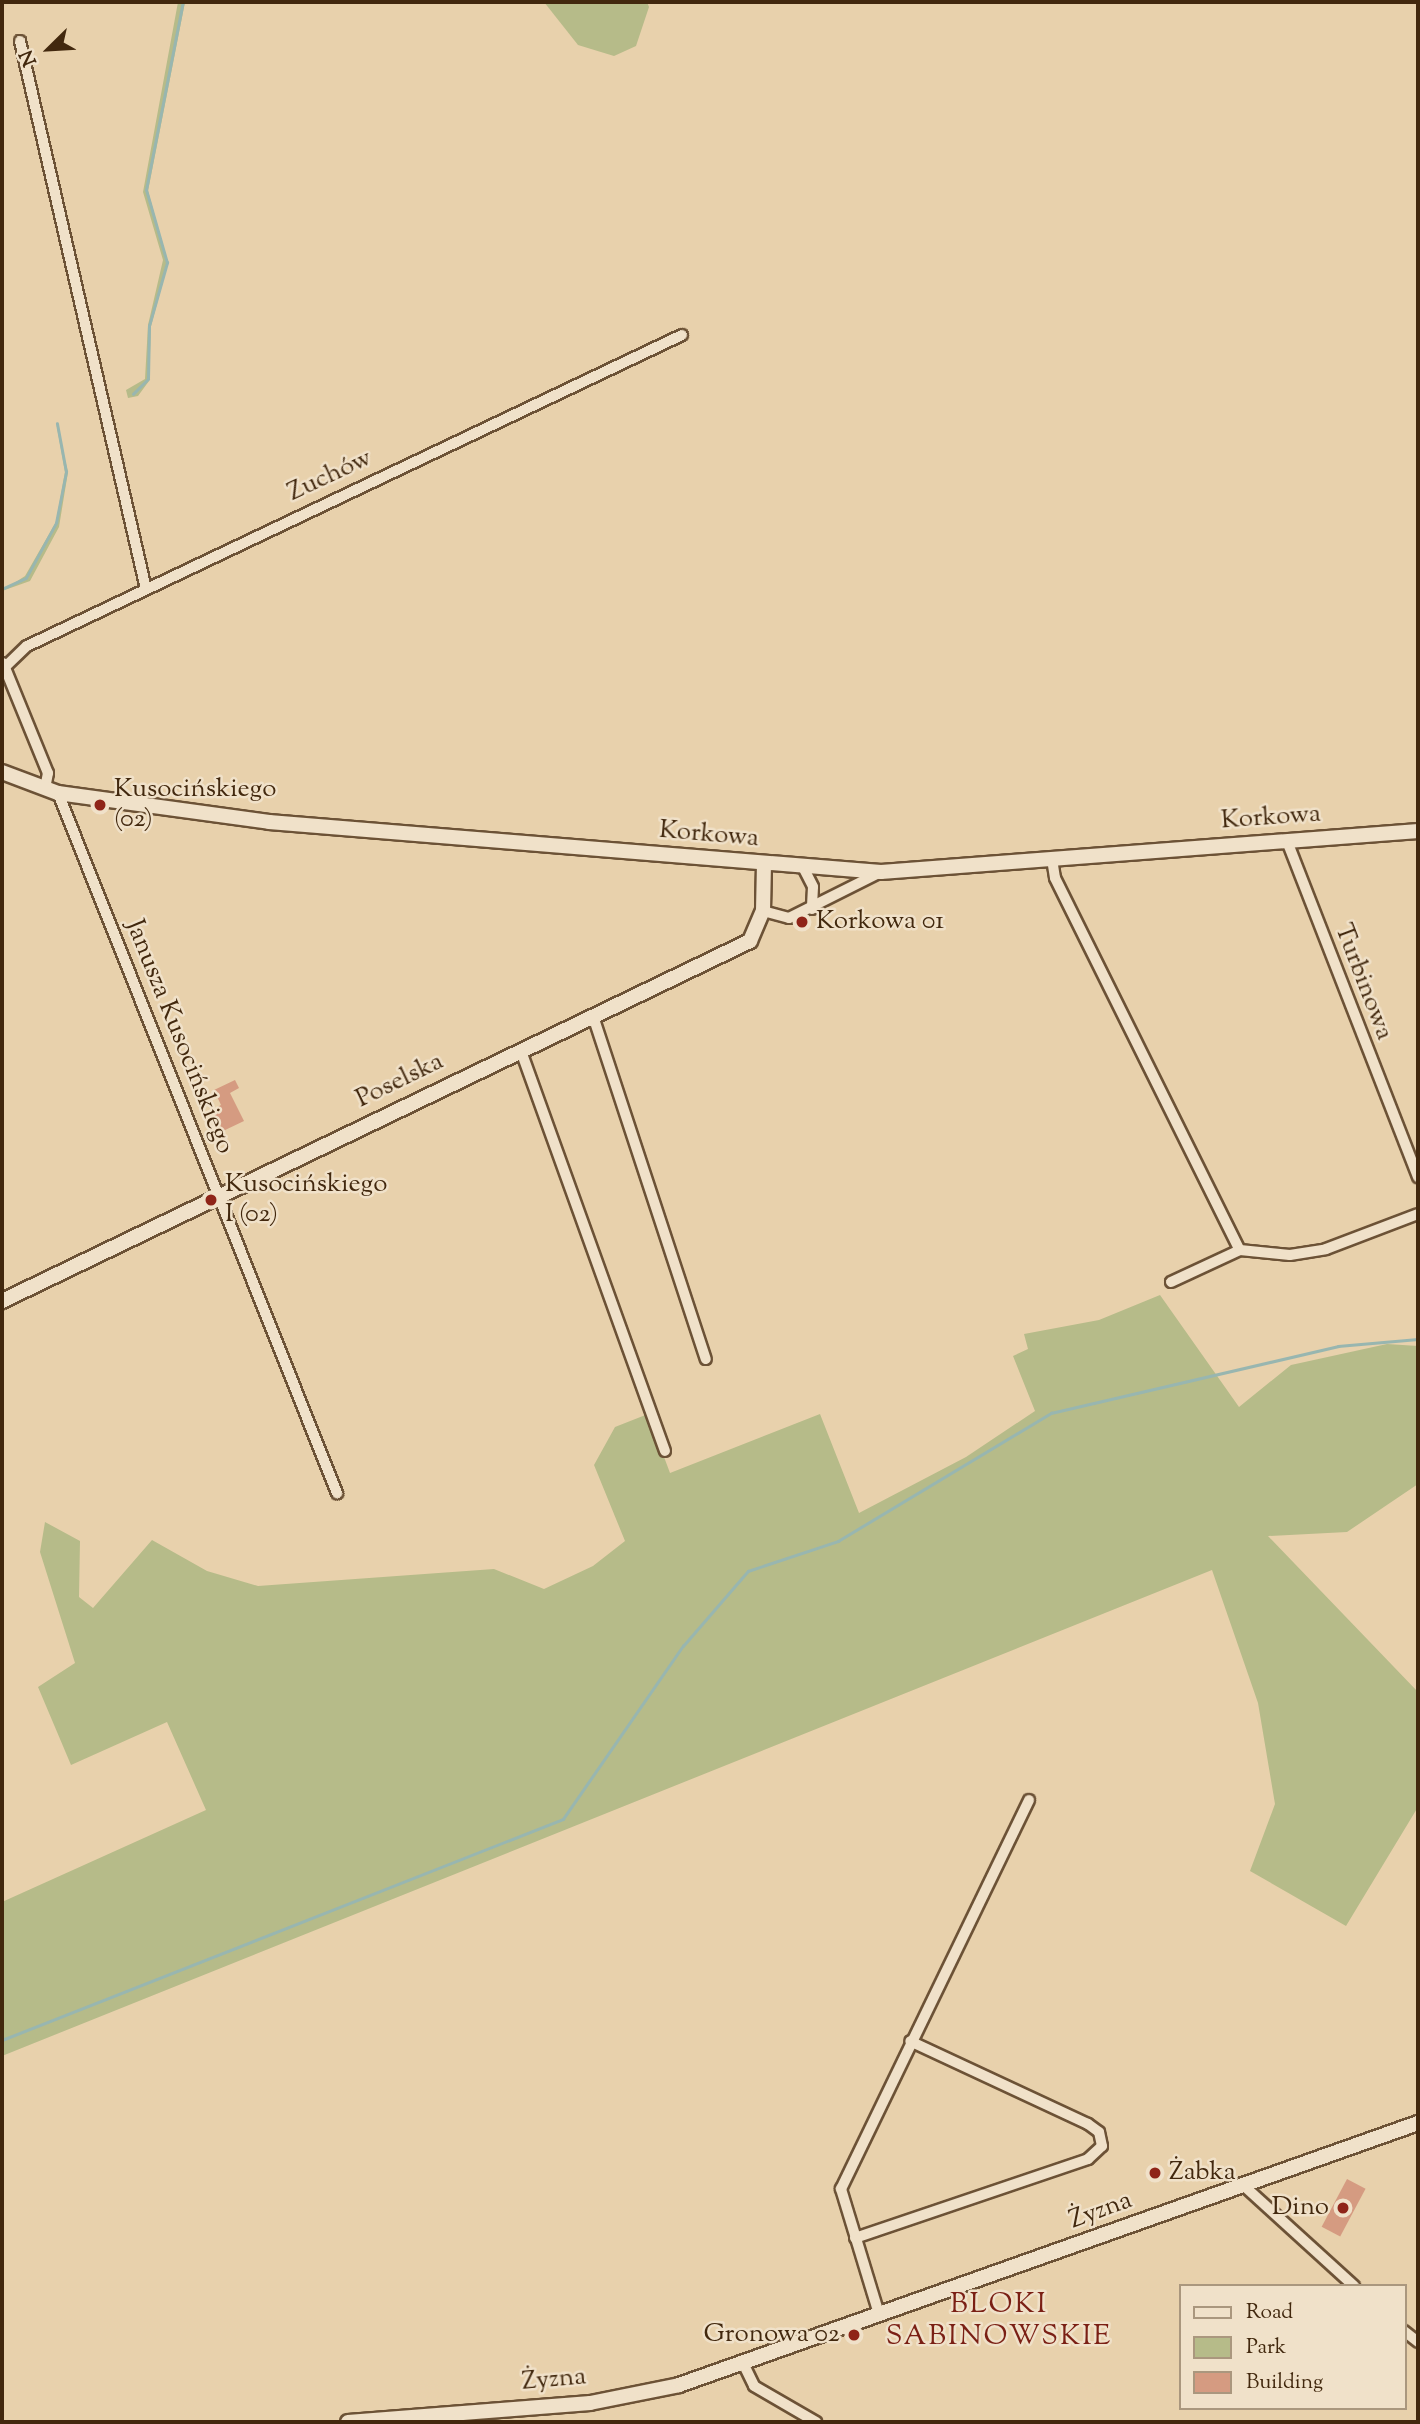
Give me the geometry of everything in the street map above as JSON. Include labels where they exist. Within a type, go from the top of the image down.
[{"type":"street","points":[[20,41],[146,589]]},
{"type":"street","name":"Zuchów","points":[[3,663],[27,646],[682,335]]},
{"type":"street","name":"Janusza Kusocińskiego","points":[[3,663],[48,773],[52,791],[220,1195],[337,1493]]},
{"type":"street","name":"Korkowa","points":[[2,772],[52,791],[269,822],[764,865],[881,872],[1418,831]]},
{"type":"street","name":"Turbinowa","points":[[1287,841],[1418,1177]]},
{"type":"street","points":[[1052,859],[1055,878],[1240,1250]]},
{"type":"street","name":"Poselska","points":[[2,1301],[750,941],[762,911],[764,865]]},
{"type":"street","points":[[803,867],[813,887],[812,909]]},
{"type":"street","points":[[762,911],[782,919],[812,909],[881,872]]},
{"type":"street","points":[[593,1016],[706,1359]]},
{"type":"street","points":[[521,1051],[665,1451]]},
{"type":"street","points":[[1171,1282],[1240,1250],[1290,1255],[1326,1249],[1418,1214]]},
{"type":"street","points":[[879,2314],[841,2189],[910,2041],[1029,1800]]},
{"type":"street","points":[[855,2238],[1088,2159],[1102,2146],[1099,2132],[1088,2124],[910,2041]]},
{"type":"street","name":"Żyzna","points":[[348,2422],[590,2403],[679,2385],[1418,2123]]},
{"type":"street","points":[[1243,2185],[1352,2284]]},
{"type":"street","points":[[743,2363],[754,2386],[816,2422]]},
{"type":"green space","points":[[178,2],[185,2],[148,191],[168,263],[151,326],[149,381],[138,396],[128,398],[126,390],[145,379],[148,325],[163,260],[143,192]]},
{"type":"green space","points":[[544,2],[647,2],[649,7],[636,46],[614,56],[578,45]]},
{"type":"green space","points":[[56,422],[68,472],[59,527],[30,581],[2,591],[25,576],[56,522],[65,472]]},
{"type":"green space","points":[[1160,1295],[1239,1407],[1291,1365],[1387,1344],[1418,1346],[1418,1484],[1347,1532],[1268,1536],[1418,1692],[1418,1807],[1346,1926],[1250,1871],[1275,1804],[1258,1703],[1212,1570],[2,2056],[2,1902],[206,1810],[167,1722],[71,1765],[38,1687],[75,1663],[40,1552],[45,1522],[80,1541],[79,1597],[93,1608],[152,1540],[207,1571],[258,1586],[494,1569],[544,1589],[593,1566],[625,1541],[594,1465],[615,1427],[648,1414],[670,1473],[820,1414],[859,1513],[966,1457],[1035,1411],[1013,1356],[1028,1349],[1024,1334],[1099,1320]]},
{"type":"building","points":[[235,1080],[239,1088],[230,1093],[244,1121],[223,1131],[212,1110],[221,1105],[214,1090]]},
{"type":"building","name":"Dino","points":[[1347,2179],[1366,2189],[1340,2237],[1322,2227]]},
{"type":"waterway","points":[[133,394],[148,379],[149,326],[167,263],[146,190],[183,2]]},
{"type":"waterway","points":[[2,589],[26,578],[56,523],[66,472],[57,424]]},
{"type":"waterway","points":[[2,2040],[563,1819],[683,1646],[748,1571],[838,1541],[1051,1413],[1338,1346],[1418,1339]]},
{"type":"place","name":"Kusocińskiego (02)","points":[[100,805]]},
{"type":"place","name":"Korkowa 01","points":[[802,922]]},
{"type":"place","name":"Kusocińskiego I (02)","points":[[211,1200]]},
{"type":"place","name":"Żabka","points":[[1155,2173]]},
{"type":"place","name":"Dino","points":[[1343,2208]]},
{"type":"place","name":"Gronowa 02","points":[[854,2335]]},
{"type":"district","name":"BLOKI SABINOWSKIE","points":[[999,2321]]}]
